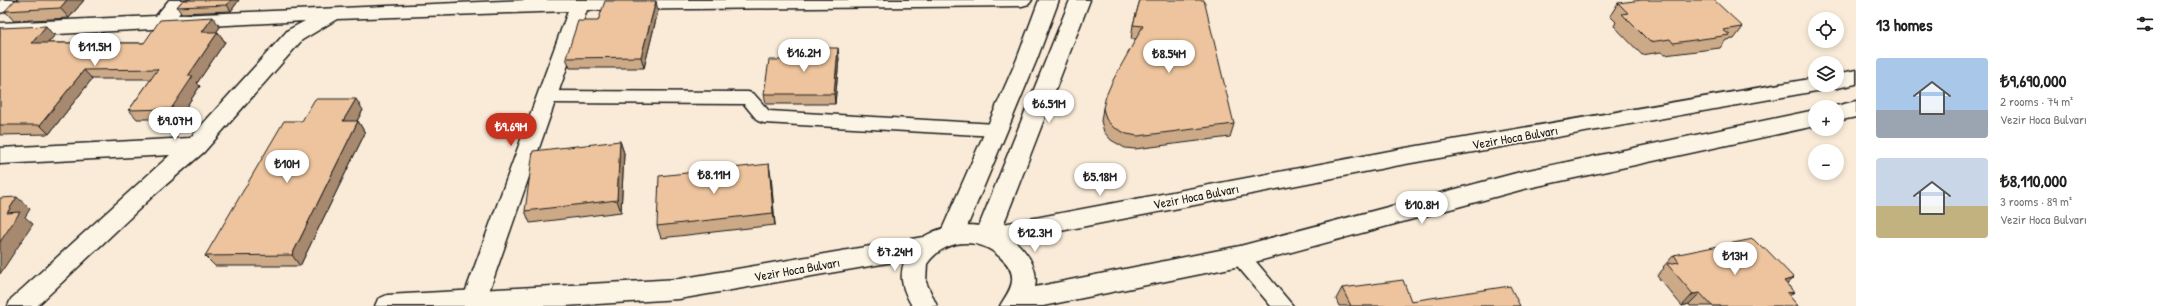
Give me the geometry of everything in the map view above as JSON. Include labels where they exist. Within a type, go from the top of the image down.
[{"type":"street","points":[[0,7],[7,0]]},
{"type":"street","points":[[161,22],[180,0]]},
{"type":"street","points":[[20,306],[146,189],[196,146],[295,34],[352,4],[355,0]]},
{"type":"street","points":[[0,30],[334,14],[524,3],[580,4],[694,1],[1022,0]]},
{"type":"street","points":[[952,234],[1027,59],[1049,0]]},
{"type":"street","points":[[1016,304],[1024,283],[1022,268],[1015,254],[1003,243],[988,236],[1080,0]]},
{"type":"street","points":[[474,301],[580,4]]},
{"type":"street","points":[[1844,80],[1856,77]]},
{"type":"street","name":"Vezir Hoca Bulvarı","points":[[387,306],[679,289],[929,246],[936,240],[952,234],[970,233],[988,236],[1400,157],[1808,86]]},
{"type":"street","points":[[1844,112],[1856,109]]},
{"type":"street","points":[[1016,304],[1240,256],[1524,180],[1808,119]]},
{"type":"street","points":[[0,156],[196,146]]},
{"type":"street","points":[[925,306],[916,293],[912,278],[915,263],[923,250],[929,246]]},
{"type":"lane","points":[[547,97],[748,98],[764,117],[996,130]]},
{"type":"lane","points":[[1240,256],[1283,306]]},
{"type":"building","points":[[15,0],[67,0],[60,8],[5,11]]},
{"type":"building","points":[[183,0],[231,0],[227,5],[177,7]]},
{"type":"building","points":[[1140,0],[1204,0],[1234,124],[1138,136],[1127,134],[1113,127],[1106,119],[1103,108],[1106,96],[1112,82],[1143,26],[1133,25]]},
{"type":"building","points":[[1642,0],[1714,0],[1743,27],[1723,30],[1730,35],[1673,43],[1670,39],[1650,42],[1622,14],[1628,13],[1618,3]]},
{"type":"building","points":[[605,1],[656,1],[641,57],[566,58],[578,21],[598,21]]},
{"type":"building","points":[[213,17],[202,32],[218,32],[188,76],[193,76],[171,109],[129,110],[158,69],[84,70],[40,125],[0,125],[0,28],[46,26],[32,43],[144,43],[160,20]]},
{"type":"building","points":[[800,48],[838,48],[834,94],[764,94],[769,60],[799,60]]},
{"type":"building","points":[[315,99],[356,99],[343,121],[358,121],[292,255],[205,256],[284,121],[302,121]]},
{"type":"building","points":[[620,141],[617,200],[525,211],[533,151]]},
{"type":"building","points":[[769,164],[773,213],[657,226],[659,176]]},
{"type":"building","points":[[17,197],[7,213],[20,212],[0,242],[0,198]]},
{"type":"building","points":[[1753,239],[1763,249],[1766,249],[1794,278],[1784,281],[1794,292],[1787,293],[1798,306],[1712,306],[1700,293],[1693,294],[1667,264],[1679,262],[1674,255]]},
{"type":"building","points":[[1403,280],[1411,301],[1510,286],[1520,306],[1351,306],[1342,288]]}]
